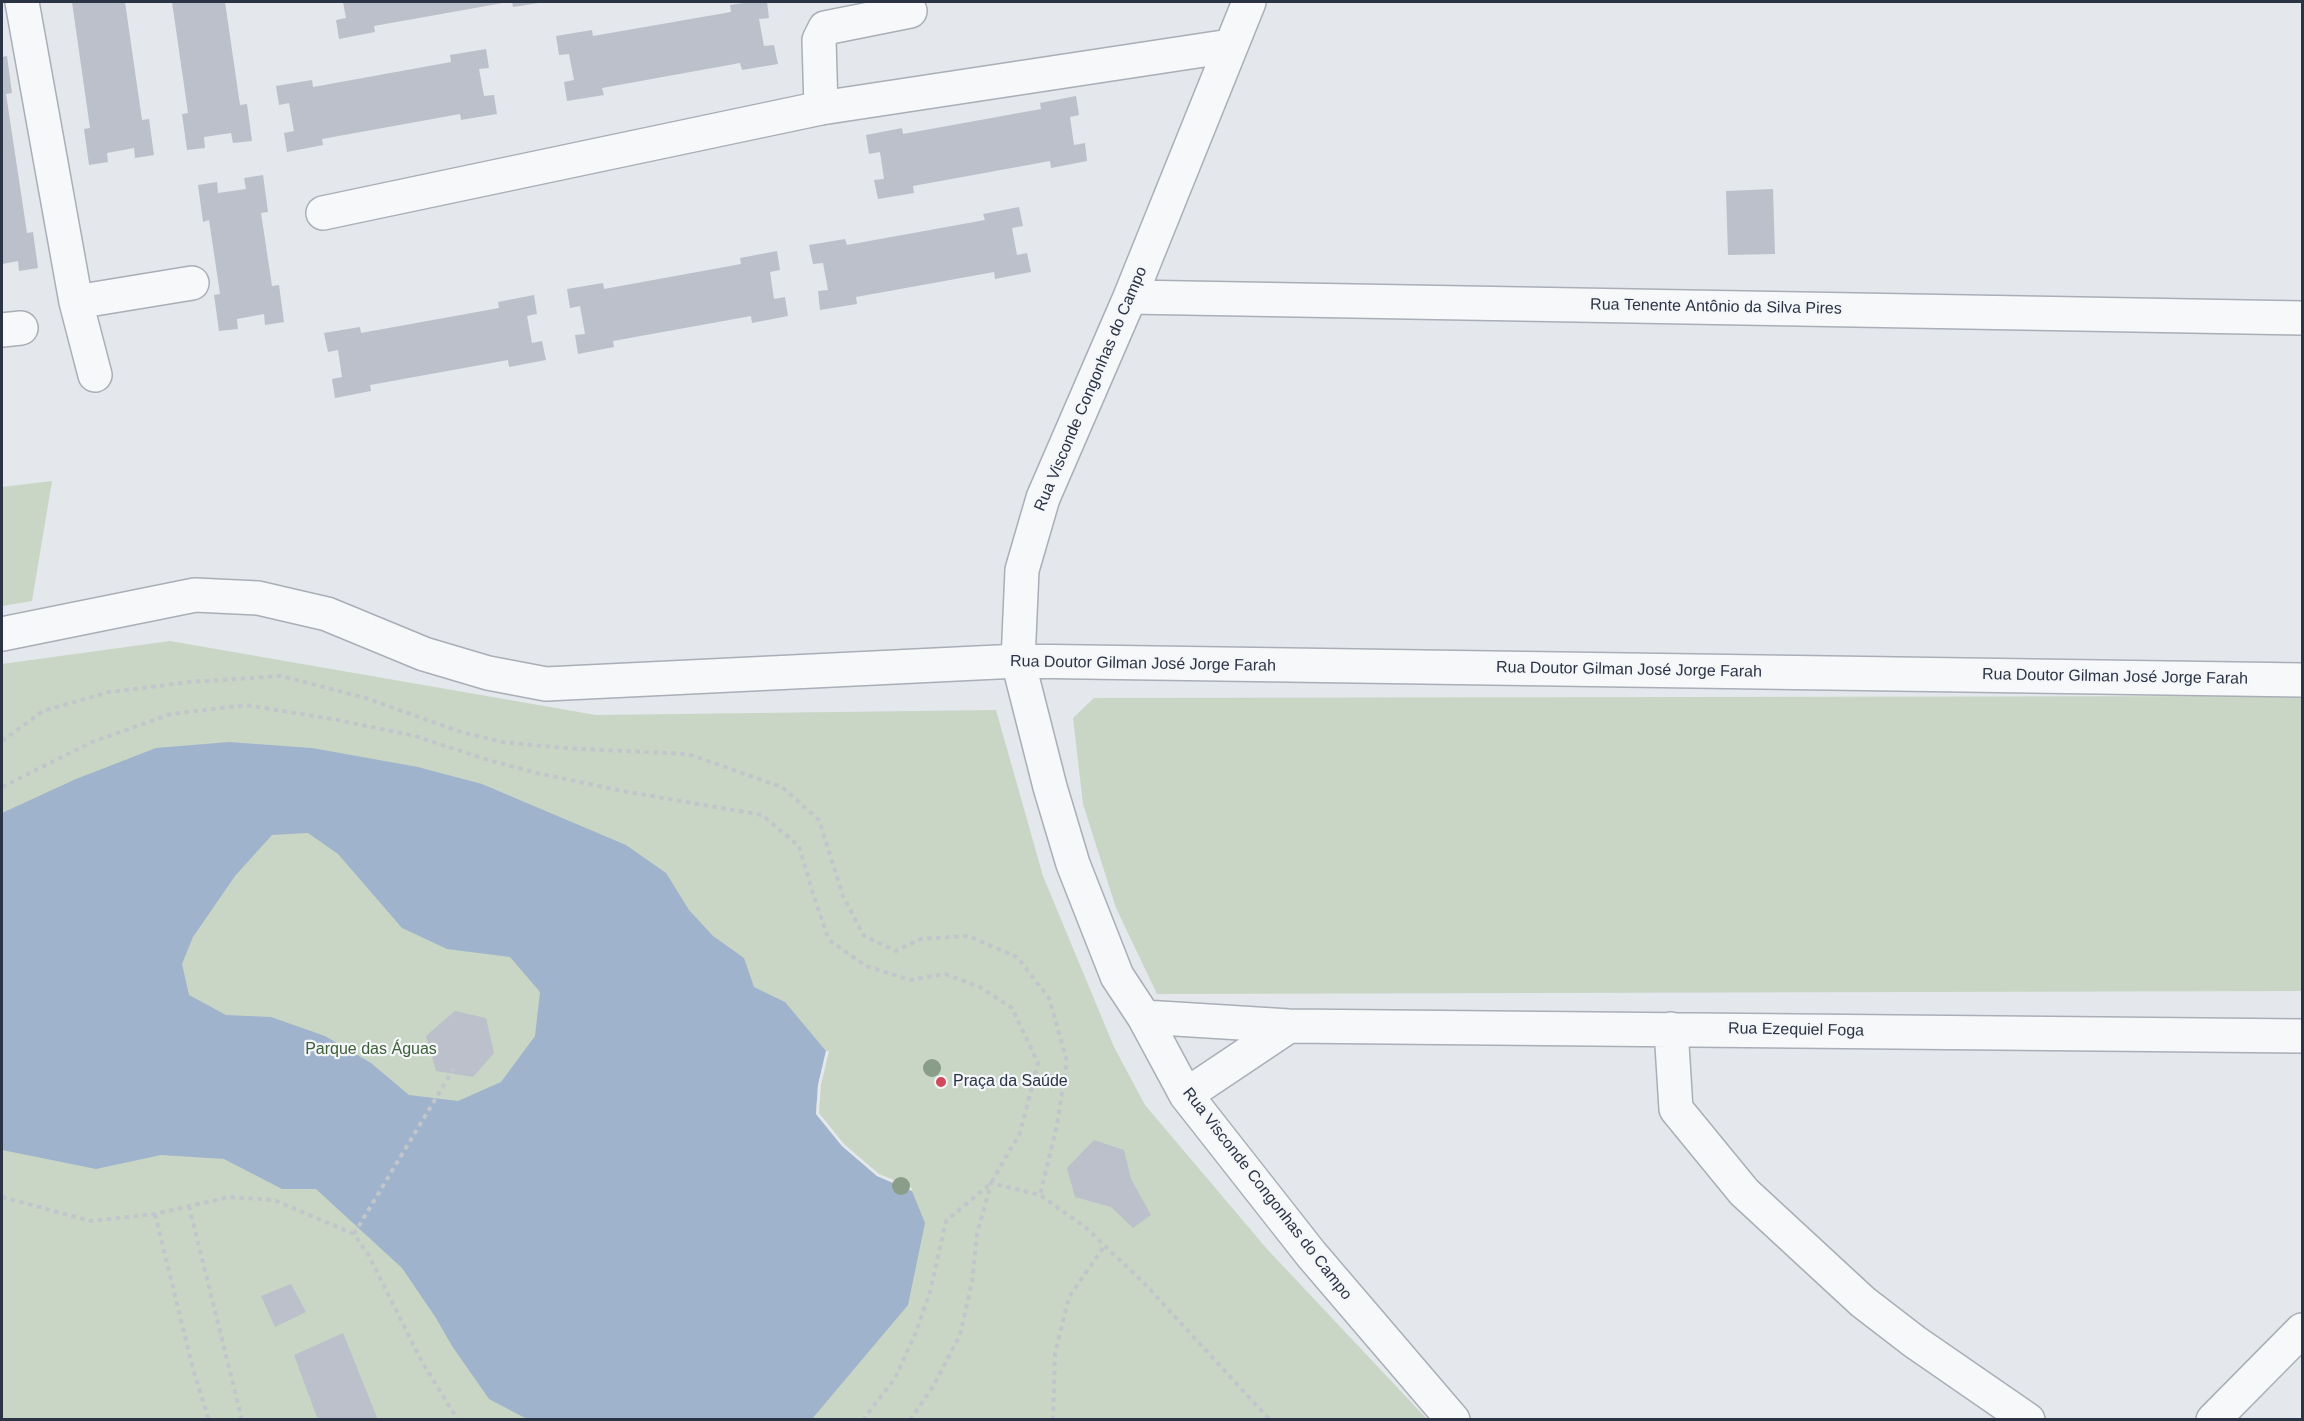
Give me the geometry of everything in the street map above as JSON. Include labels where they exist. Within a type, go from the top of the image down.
[{"type":"street","points":[[22,2],[76,302],[95,375]]},
{"type":"street","name":"Rua Visconde Congonhas do Campo","points":[[1249,2],[1130,297],[1043,498],[1022,570],[1018,661],[1050,787],[1073,864],[1117,976],[1144,1017],[1186,1095],[1311,1254],[1453,1419]]},
{"type":"street","points":[[821,108],[819,40],[825,28],[910,11]]},
{"type":"street","points":[[322,213],[821,108],[1230,46]]},
{"type":"street","points":[[76,302],[192,283]]},
{"type":"street","name":"Rua Tenente Antônio da Silva Pires","points":[[1130,297],[2302,318]]},
{"type":"street","name":"Rua Doutor Gilman José Jorge Farah","points":[[2,634],[195,595],[258,598],[327,614],[424,654],[488,673],[546,684],[1018,661],[2302,680]]},
{"type":"street","name":"Rua Ezequiel Foga","points":[[1144,1017],[1289,1026],[2302,1036]]},
{"type":"street","points":[[1186,1095],[1289,1026]]},
{"type":"street","points":[[1671,1029],[1676,1109],[1744,1192],[1863,1302],[1915,1342],[2028,1419]]},
{"type":"street","points":[[2213,1419],[2302,1330]]},
{"type":"path","points":[[2,741],[43,711],[109,692],[190,682],[281,676],[366,698],[458,731],[502,742],[563,748],[688,754],[782,787],[819,820],[843,896],[864,936],[896,951],[920,939],[968,936],[1017,957],[1049,998],[1067,1061],[1057,1125],[1040,1195]]},
{"type":"path","points":[[2,788],[92,742],[171,714],[246,705],[338,720],[415,736],[488,760],[541,774],[628,792],[762,815],[799,846],[829,940],[866,966],[910,980],[945,974],[980,987],[1012,1008],[1038,1063],[1020,1133],[991,1183],[978,1234],[972,1282],[960,1335],[934,1385],[910,1419]]},
{"type":"path","points":[[354,1234],[454,1068]]},
{"type":"path","points":[[991,1183],[1040,1195],[1085,1227],[1143,1282],[1270,1419]]},
{"type":"path","points":[[863,1419],[895,1378],[915,1335],[930,1292],[946,1221],[991,1183]]},
{"type":"path","points":[[2,1197],[91,1221],[155,1214],[229,1197],[274,1200],[354,1234],[368,1254],[422,1362],[458,1419]]},
{"type":"path","points":[[189,1206],[242,1419]]},
{"type":"path","points":[[155,1214],[193,1369],[209,1419]]},
{"type":"path","points":[[1053,1419],[1055,1353],[1069,1297],[1105,1245]]},
{"type":"green space","points":[[52,481],[32,601],[2,606],[2,487]]},
{"type":"green space","name":"Parque das Águas","points":[[170,641],[596,715],[996,710],[1043,876],[1114,1047],[1145,1105],[1267,1249],[1427,1419],[2,1420],[2,664]]},
{"type":"green space","points":[[2302,696],[2302,991],[1157,994],[1116,908],[1083,804],[1073,718],[1094,698]]},
{"type":"water","points":[[229,742],[312,748],[418,767],[482,784],[626,845],[666,873],[689,910],[713,936],[744,958],[754,987],[785,1002],[826,1051],[818,1085],[816,1114],[842,1146],[877,1176],[912,1191],[925,1223],[908,1305],[812,1419],[527,1419],[489,1399],[402,1268],[316,1189],[282,1189],[224,1159],[161,1155],[96,1169],[2,1150],[2,813],[76,779],[156,748]],"holes":[[[308,833],[338,854],[402,928],[447,949],[510,957],[540,992],[535,1036],[501,1082],[458,1101],[409,1095],[371,1063],[325,1036],[271,1017],[226,1015],[189,995],[182,964],[193,937],[235,876],[272,835]]]},
{"type":"pier","points":[[826,1051],[829,1051],[821,1085],[819,1113],[844,1144],[879,1174],[911,1187],[912,1191],[877,1176],[842,1146],[816,1114],[818,1085]]},
{"type":"building","points":[[72,2],[125,2],[142,120],[149,119],[154,155],[135,158],[134,148],[107,153],[108,162],[89,165],[84,129],[90,128]]},
{"type":"building","points":[[172,2],[225,2],[240,105],[247,104],[252,141],[233,143],[231,133],[204,137],[205,148],[187,150],[182,114],[188,113]]},
{"type":"building","points":[[343,2],[503,3],[374,26],[375,32],[339,39],[336,20],[346,18]]},
{"type":"building","points":[[512,2],[539,2],[539,3],[513,7]]},
{"type":"building","points":[[767,2],[769,18],[759,19],[764,46],[774,45],[778,64],[742,70],[740,63],[602,88],[604,95],[567,101],[564,82],[574,80],[569,54],[559,55],[556,36],[592,30],[593,36],[731,12],[730,5]]},
{"type":"building","points":[[486,49],[489,68],[479,69],[484,96],[494,95],[497,114],[461,120],[460,114],[322,139],[323,145],[287,152],[284,133],[294,131],[289,103],[279,105],[276,86],[312,80],[313,87],[451,62],[450,55]]},
{"type":"building","points":[[7,56],[12,93],[6,94],[27,233],[33,232],[38,268],[19,271],[18,261],[2,264],[2,57]]},
{"type":"building","points":[[1076,96],[1079,115],[1070,117],[1074,145],[1085,143],[1087,161],[1051,168],[1050,161],[913,186],[914,193],[878,199],[874,180],[884,179],[880,152],[869,154],[866,135],[902,128],[903,134],[1041,109],[1040,103]]},
{"type":"building","points":[[263,175],[268,212],[261,213],[272,286],[279,285],[284,322],[265,325],[264,314],[237,319],[238,329],[219,331],[214,295],[220,294],[209,220],[203,222],[198,185],[217,182],[218,193],[246,189],[244,178]]},
{"type":"building","points":[[1773,189],[1775,254],[1728,255],[1726,191]]},
{"type":"building","points":[[1019,207],[1023,226],[1012,228],[1017,255],[1027,253],[1031,272],[995,279],[994,272],[856,297],[857,304],[820,310],[818,291],[828,290],[823,263],[813,264],[809,245],[845,239],[847,245],[985,220],[983,214]]},
{"type":"building","points":[[777,251],[780,270],[770,272],[774,299],[785,297],[788,316],[752,323],[751,316],[613,341],[614,347],[578,354],[575,335],[585,334],[580,306],[570,308],[567,289],[603,283],[604,289],[741,264],[740,258]]},
{"type":"building","points":[[534,295],[537,314],[527,316],[532,343],[542,341],[546,360],[509,367],[508,360],[370,385],[371,391],[335,398],[332,379],[342,377],[338,350],[328,352],[324,333],[360,327],[361,333],[499,308],[498,302]]},
{"type":"building","points":[[455,1011],[486,1018],[494,1053],[473,1077],[436,1071],[426,1036]]},
{"type":"building","points":[[1094,1140],[1124,1150],[1131,1179],[1151,1215],[1133,1228],[1111,1207],[1075,1197],[1067,1168]]},
{"type":"building","points":[[291,1284],[306,1312],[275,1327],[261,1296]]},
{"type":"building","points":[[343,1333],[378,1420],[318,1420],[294,1355]]},
{"type":"place","name":"Praça da Saúde","points":[[941,1082]]}]
